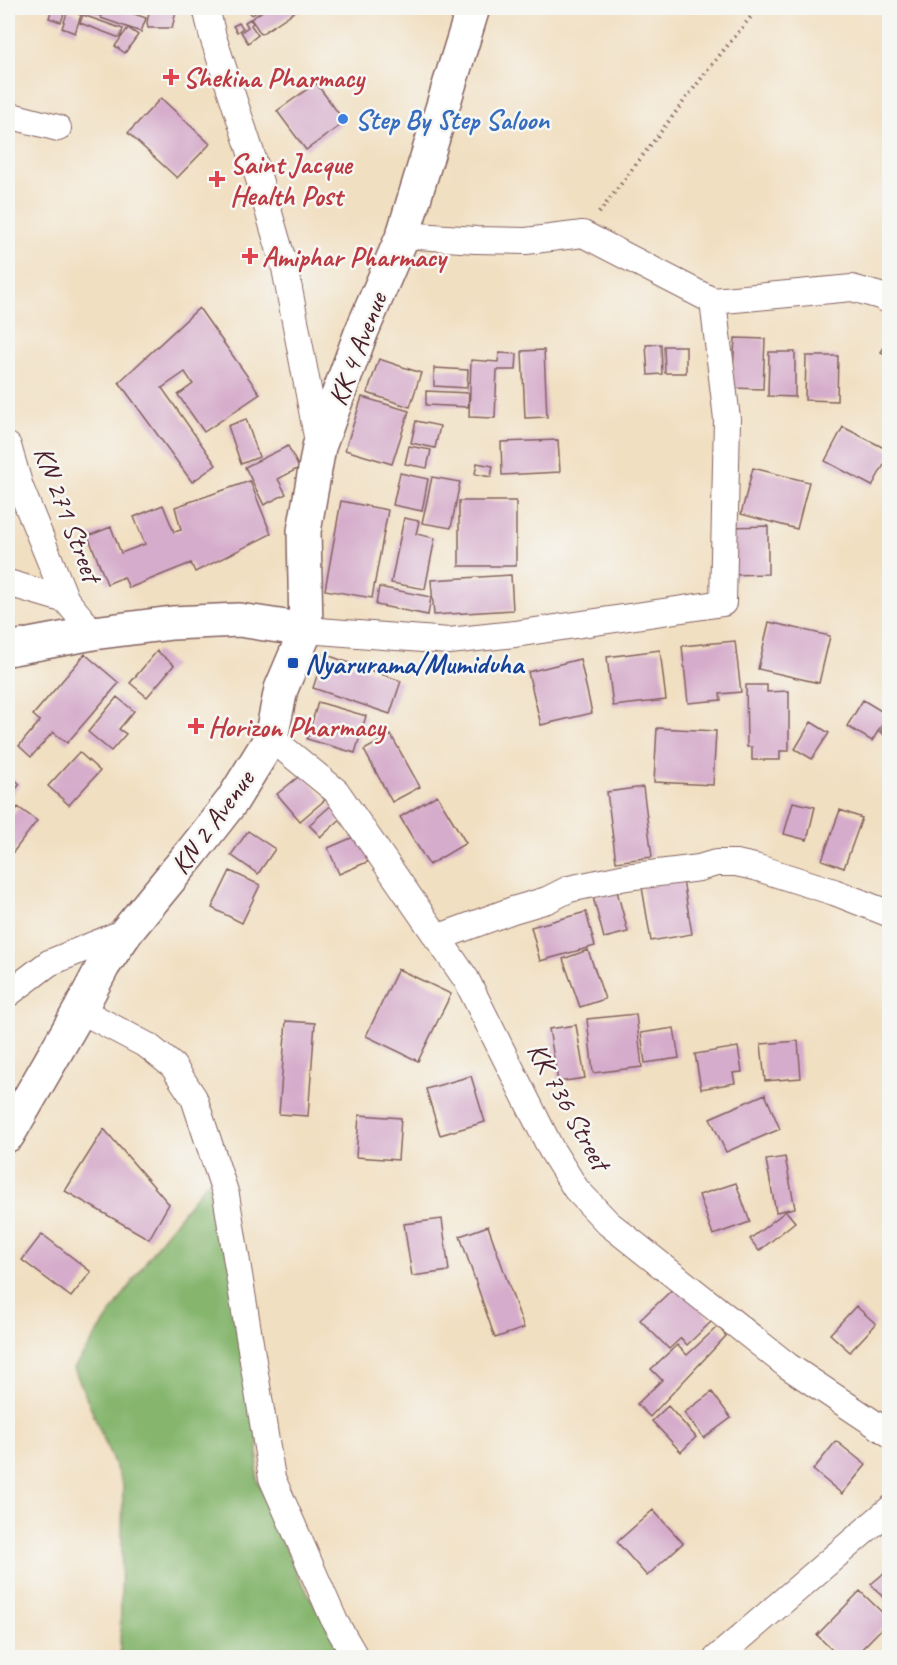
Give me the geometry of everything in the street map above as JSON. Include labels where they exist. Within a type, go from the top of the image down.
[{"type":"main road","name":"KK 4 Avenue","points":[[306,630],[304,531],[319,447],[361,333],[403,235],[473,8]]},
{"type":"main road","points":[[8,649],[93,633],[172,623],[238,620],[306,630]]},
{"type":"main road","name":"KN 2 Avenue","points":[[8,1135],[103,966],[127,931],[232,801],[271,738],[281,689],[306,630]]},
{"type":"street","points":[[206,8],[285,268],[319,447]]},
{"type":"street","points":[[8,116],[58,128]]},
{"type":"street","points":[[403,235],[526,241],[583,234],[713,301],[852,288],[886,296]]},
{"type":"street","points":[[306,630],[449,641],[515,634],[723,603],[727,419],[713,301]]},
{"type":"street","name":"KN 271 Street","points":[[8,446],[20,487],[66,600],[93,633]]},
{"type":"street","points":[[8,583],[66,600]]},
{"type":"street","name":"KK 736 Street","points":[[271,738],[336,791],[466,980],[551,1149],[576,1189],[608,1223],[788,1366],[890,1434]]},
{"type":"street","points":[[437,938],[547,900],[569,890],[717,863],[736,863],[755,867],[834,892],[890,914]]},
{"type":"street","points":[[8,994],[49,963],[127,931]]},
{"type":"street","points":[[80,1010],[157,1053],[173,1066],[194,1098],[226,1195],[273,1478],[335,1622],[356,1658]]},
{"type":"street","points":[[717,1658],[890,1509]]},
{"type":"path","points":[[583,234],[710,67],[758,8]]},
{"type":"green space","points":[[208,1181],[224,1228],[260,1402],[257,1479],[297,1574],[345,1657],[123,1657],[120,1652],[123,1485],[74,1368],[162,1238]]},
{"type":"building","points":[[52,8],[66,8],[61,22],[49,18]]},
{"type":"building","points":[[85,8],[104,8],[101,16],[84,11]]},
{"type":"building","points":[[105,8],[117,8],[146,18],[141,32],[101,18]]},
{"type":"building","points":[[129,8],[149,8],[148,13]]},
{"type":"building","points":[[150,8],[177,8],[172,28],[148,28]]},
{"type":"building","points":[[246,8],[262,8],[252,15]]},
{"type":"building","points":[[267,8],[300,8],[261,34],[251,19]]},
{"type":"building","points":[[68,10],[81,15],[75,33],[62,28]]},
{"type":"building","points":[[83,15],[123,29],[120,38],[80,23]]},
{"type":"building","points":[[250,19],[258,35],[248,43],[241,32],[248,27],[245,22]]},
{"type":"building","points":[[239,23],[243,28],[237,32],[233,26]]},
{"type":"building","points":[[128,28],[138,35],[125,53],[115,46]]},
{"type":"building","points":[[316,83],[345,122],[306,150],[277,111]]},
{"type":"building","points":[[161,98],[210,144],[177,178],[128,133]]},
{"type":"building","points":[[199,308],[260,394],[204,432],[178,395],[193,384],[185,372],[162,388],[216,465],[192,482],[119,382]]},
{"type":"building","points":[[735,338],[765,339],[763,389],[732,388]]},
{"type":"building","points":[[890,338],[890,357],[881,352]]},
{"type":"building","points":[[661,344],[662,374],[648,375],[646,345]]},
{"type":"building","points":[[664,346],[686,346],[686,373],[665,373]]},
{"type":"building","points":[[544,350],[547,417],[525,418],[522,351]]},
{"type":"building","points":[[769,352],[795,352],[795,397],[768,396]]},
{"type":"building","points":[[499,353],[517,354],[516,370],[497,370],[495,418],[469,417],[471,360],[498,362]]},
{"type":"building","points":[[806,356],[838,356],[837,401],[805,400]]},
{"type":"building","points":[[379,359],[421,373],[410,407],[367,393]]},
{"type":"building","points":[[434,368],[468,370],[467,388],[434,386]]},
{"type":"building","points":[[426,391],[469,393],[468,407],[426,405]]},
{"type":"building","points":[[362,397],[409,411],[392,464],[345,450]]},
{"type":"building","points":[[246,419],[259,457],[241,464],[228,426]]},
{"type":"building","points":[[416,421],[440,426],[435,448],[411,443]]},
{"type":"building","points":[[843,427],[890,451],[872,486],[825,461]]},
{"type":"building","points":[[558,440],[560,472],[502,475],[501,442]]},
{"type":"building","points":[[288,446],[299,468],[278,479],[286,494],[264,505],[245,467]]},
{"type":"building","points":[[409,446],[431,450],[427,468],[405,464]]},
{"type":"building","points":[[477,463],[493,466],[491,477],[475,474]]},
{"type":"building","points":[[753,468],[809,482],[797,529],[741,514]]},
{"type":"building","points":[[400,473],[428,479],[422,511],[393,505]]},
{"type":"building","points":[[432,477],[460,482],[451,528],[422,523]]},
{"type":"building","points":[[250,481],[271,534],[195,572],[191,563],[129,588],[124,577],[107,584],[88,536],[111,527],[121,553],[145,544],[134,517],[163,505],[174,532],[181,530],[175,507]]},
{"type":"building","points":[[341,501],[388,510],[372,598],[325,590]]},
{"type":"building","points":[[459,501],[516,501],[516,566],[459,566]]},
{"type":"building","points":[[404,518],[419,521],[416,534],[435,538],[425,589],[391,583]]},
{"type":"building","points":[[768,526],[768,574],[730,575],[730,527]]},
{"type":"building","points":[[511,575],[513,610],[434,615],[431,580]]},
{"type":"building","points":[[379,587],[431,597],[428,615],[376,605]]},
{"type":"building","points":[[769,622],[830,636],[819,683],[758,669]]},
{"type":"building","points":[[735,641],[741,692],[720,694],[721,700],[688,703],[682,646]]},
{"type":"building","points":[[660,650],[666,700],[613,706],[607,657]]},
{"type":"building","points":[[157,651],[174,665],[147,697],[130,683]]},
{"type":"building","points":[[85,654],[119,683],[67,743],[53,732],[31,757],[19,746],[40,721],[33,715]]},
{"type":"building","points":[[324,654],[401,681],[390,714],[313,688]]},
{"type":"building","points":[[580,659],[592,713],[541,725],[528,672]]},
{"type":"building","points":[[746,685],[767,685],[767,692],[789,691],[789,751],[780,751],[780,760],[752,760],[752,747],[747,747]]},
{"type":"building","points":[[117,697],[134,711],[119,729],[126,734],[111,751],[88,732]]},
{"type":"building","points":[[863,700],[888,715],[872,741],[847,726]]},
{"type":"building","points":[[318,702],[366,716],[355,753],[307,739]]},
{"type":"building","points":[[890,717],[890,738],[880,732]]},
{"type":"building","points":[[811,722],[829,733],[812,759],[795,749]]},
{"type":"building","points":[[657,728],[716,731],[713,785],[654,782]]},
{"type":"building","points":[[391,735],[420,787],[392,802],[364,750]]},
{"type":"building","points":[[79,752],[100,771],[69,805],[48,786]]},
{"type":"building","points":[[303,773],[325,800],[300,821],[277,794]]},
{"type":"building","points":[[8,774],[20,784],[8,798]]},
{"type":"building","points":[[643,787],[652,857],[616,862],[607,792]]},
{"type":"building","points":[[437,795],[466,843],[429,865],[400,817]]},
{"type":"building","points":[[335,802],[346,814],[321,837],[309,825]]},
{"type":"building","points":[[793,802],[815,807],[807,840],[784,834]]},
{"type":"building","points":[[18,807],[37,821],[8,859],[8,822]]},
{"type":"building","points":[[840,810],[862,818],[844,868],[822,860]]},
{"type":"building","points":[[248,831],[275,849],[258,874],[231,855]]},
{"type":"building","points":[[363,833],[374,859],[339,874],[328,848]]},
{"type":"building","points":[[230,871],[260,885],[242,923],[212,908]]},
{"type":"building","points":[[683,880],[692,934],[651,941],[642,887]]},
{"type":"building","points":[[617,891],[628,932],[604,938],[593,897]]},
{"type":"building","points":[[586,912],[595,946],[540,961],[531,927]]},
{"type":"building","points":[[588,950],[605,999],[580,1007],[563,959]]},
{"type":"building","points":[[398,969],[451,994],[418,1061],[366,1036]]},
{"type":"building","points":[[636,1014],[642,1067],[593,1073],[587,1019]]},
{"type":"building","points":[[286,1021],[315,1023],[308,1116],[279,1114]]},
{"type":"building","points":[[576,1025],[585,1078],[558,1082],[549,1029]]},
{"type":"building","points":[[674,1028],[679,1058],[645,1063],[641,1033]]},
{"type":"building","points":[[798,1041],[801,1078],[765,1081],[761,1044]]},
{"type":"building","points":[[738,1047],[742,1072],[733,1073],[735,1083],[701,1089],[695,1054]]},
{"type":"building","points":[[471,1076],[485,1122],[440,1135],[426,1089]]},
{"type":"building","points":[[765,1094],[780,1129],[726,1152],[710,1118]]},
{"type":"building","points":[[359,1115],[401,1118],[398,1160],[356,1157]]},
{"type":"building","points":[[104,1129],[169,1204],[149,1239],[65,1191]]},
{"type":"building","points":[[785,1157],[795,1208],[776,1212],[766,1160]]},
{"type":"building","points":[[736,1183],[750,1222],[713,1235],[699,1195]]},
{"type":"building","points":[[786,1211],[795,1222],[759,1251],[750,1239]]},
{"type":"building","points":[[442,1219],[449,1271],[412,1276],[404,1224]]},
{"type":"building","points":[[488,1226],[524,1328],[495,1338],[460,1236]]},
{"type":"building","points":[[42,1234],[91,1272],[71,1297],[22,1260]]},
{"type":"building","points":[[677,1285],[712,1321],[687,1345],[681,1338],[669,1349],[640,1320]]},
{"type":"building","points":[[856,1306],[876,1324],[850,1352],[830,1334]]},
{"type":"building","points":[[718,1326],[726,1336],[650,1417],[637,1404],[662,1380],[651,1369],[677,1345],[687,1355]]},
{"type":"building","points":[[712,1392],[731,1418],[704,1438],[684,1413]]},
{"type":"building","points":[[668,1406],[696,1437],[681,1452],[652,1421]]},
{"type":"building","points":[[836,1441],[866,1465],[842,1494],[813,1470]]},
{"type":"building","points":[[653,1510],[683,1543],[647,1576],[617,1542]]},
{"type":"building","points":[[890,1568],[890,1605],[871,1584]]},
{"type":"building","points":[[860,1591],[890,1620],[853,1658],[840,1658],[817,1635]]},
{"type":"place","name":"Shekina Pharmacy","points":[[171,77]]},
{"type":"place","name":"Step By Step Saloon","points":[[343,119]]},
{"type":"place","name":"Saint Jacque Health Post","points":[[217,179]]},
{"type":"place","name":"Amiphar Pharmacy","points":[[250,256]]},
{"type":"place","name":"Nyarurama/Mumiduha","points":[[293,663]]},
{"type":"place","name":"Horizon Pharmacy","points":[[196,726]]}]
